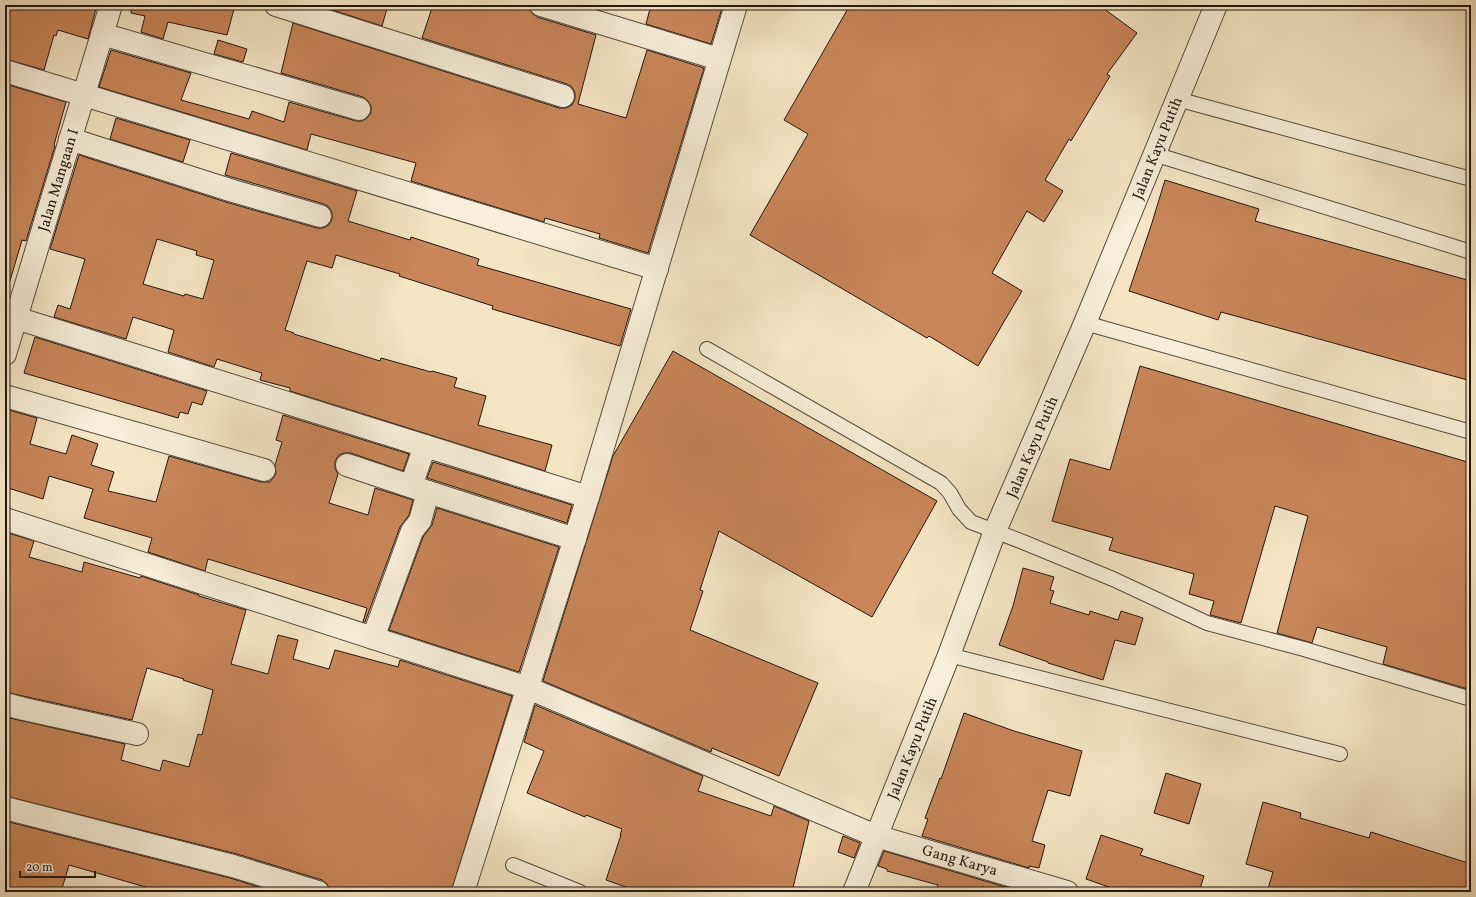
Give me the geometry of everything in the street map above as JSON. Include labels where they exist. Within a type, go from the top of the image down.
[{"type":"street","name":"Jalan Mangaan I","points":[[5,354],[111,5]]},
{"type":"street","points":[[276,5],[563,96]]},
{"type":"street","points":[[541,5],[719,59]]},
{"type":"street","points":[[463,892],[588,497],[736,5]]},
{"type":"street","name":"Jalan Kayu Putih","points":[[854,892],[949,655],[995,532],[1085,323],[1216,5]]},
{"type":"street","points":[[102,34],[359,109]]},
{"type":"street","points":[[5,71],[83,96],[657,269]]},
{"type":"street","points":[[70,139],[233,191],[320,216]]},
{"type":"street","points":[[16,318],[588,497]]},
{"type":"street","points":[[5,396],[264,470]]},
{"type":"street","points":[[373,638],[412,531],[420,521],[420,489],[425,446]]},
{"type":"street","points":[[347,465],[575,538]]},
{"type":"street","name":"Gang Karya","points":[[5,519],[528,688],[876,836],[1067,892]]},
{"type":"street","points":[[5,704],[137,734]]},
{"type":"street","points":[[5,808],[233,866],[318,892]]},
{"type":"lane","points":[[1177,99],[1471,179]]},
{"type":"lane","points":[[1154,154],[1471,252]]},
{"type":"lane","points":[[1085,323],[1471,432]]},
{"type":"lane","points":[[707,350],[941,483],[950,493],[959,509],[971,522],[1113,579],[1207,623],[1304,649],[1471,699]]},
{"type":"lane","points":[[949,655],[1340,754]]},
{"type":"lane","points":[[513,865],[580,892]]},
{"type":"building","points":[[5,5],[97,5],[88,39],[58,30],[56,36],[54,35],[44,70],[5,59]]},
{"type":"building","points":[[132,5],[235,5],[227,35],[168,22],[163,39],[141,32],[145,16],[131,13]]},
{"type":"building","points":[[317,5],[388,5],[382,26]]},
{"type":"building","points":[[433,5],[529,5],[532,13],[537,17],[596,35],[578,104],[626,118],[647,50],[704,68],[648,253],[599,238],[600,234],[545,218],[544,222],[411,181],[416,163],[311,134],[307,150],[99,87],[111,50],[191,73],[181,100],[249,119],[252,111],[284,122],[289,102],[356,121],[362,121],[367,118],[371,113],[371,106],[363,97],[281,73],[293,23],[559,108],[566,108],[572,105],[575,99],[575,93],[572,87],[567,84],[422,38]]},
{"type":"building","points":[[651,5],[723,5],[711,44],[646,24]]},
{"type":"building","points":[[850,5],[1099,5],[1137,33],[1107,74],[1110,76],[1071,141],[1069,139],[1045,180],[1063,191],[1044,222],[1027,211],[992,273],[1022,291],[978,366],[929,336],[927,338],[750,235],[808,134],[784,120]]},
{"type":"building","points":[[218,40],[247,49],[243,62],[214,54]]},
{"type":"building","points":[[5,84],[66,102],[54,145],[55,146],[26,241],[22,240],[10,281],[5,280]]},
{"type":"building","points":[[116,118],[190,140],[183,162],[110,139]]},
{"type":"building","points":[[231,153],[357,191],[348,221],[410,240],[411,237],[479,259],[477,265],[631,309],[620,346],[492,309],[493,306],[399,276],[400,274],[336,255],[332,268],[307,261],[285,330],[380,361],[381,358],[457,378],[454,387],[486,396],[478,425],[552,445],[545,471],[290,391],[290,388],[260,380],[262,373],[217,359],[214,367],[168,352],[174,330],[133,317],[126,339],[54,317],[58,305],[70,309],[85,259],[50,249],[79,155],[229,203],[317,228],[323,228],[329,225],[332,219],[332,213],[329,207],[324,204],[225,175]],"holes":[[[157,239],[197,251],[196,255],[214,260],[203,299],[185,294],[184,296],[143,284]]]},
{"type":"building","points":[[1165,180],[1259,209],[1255,221],[1471,281],[1471,381],[1221,312],[1218,320],[1129,291]]},
{"type":"building","points":[[35,337],[207,391],[202,405],[192,402],[188,414],[180,412],[178,418],[24,373]]},
{"type":"building","points":[[673,351],[937,501],[872,617],[719,531],[700,590],[703,591],[690,630],[818,683],[779,776],[712,748],[711,752],[543,681],[613,456]]},
{"type":"building","points":[[1140,366],[1471,463],[1471,690],[1383,664],[1387,647],[1317,627],[1312,643],[1277,633],[1308,516],[1275,506],[1241,623],[1210,615],[1214,601],[1189,594],[1194,574],[1109,550],[1113,538],[1052,521],[1070,459],[1110,470]]},
{"type":"building","points":[[5,409],[37,418],[30,444],[66,454],[72,435],[98,444],[91,465],[114,472],[108,491],[156,502],[169,456],[261,482],[270,482],[276,474],[275,465],[282,442],[276,440],[283,415],[409,454],[403,471],[351,453],[339,455],[335,461],[335,468],[338,474],[329,503],[368,515],[375,488],[413,500],[409,515],[400,527],[365,622],[363,622],[367,608],[208,559],[205,571],[148,552],[152,538],[84,518],[93,489],[49,476],[43,499],[5,487]]},
{"type":"building","points":[[433,462],[572,505],[567,523],[427,478]]},
{"type":"building","points":[[437,508],[559,547],[519,672],[389,630],[423,537],[432,525]]},
{"type":"building","points":[[5,532],[34,541],[29,557],[82,572],[84,562],[140,578],[141,576],[246,610],[231,664],[268,674],[278,635],[298,640],[293,659],[329,669],[335,650],[398,667],[400,660],[512,696],[451,892],[330,892],[327,884],[322,880],[237,854],[5,796],[5,717],[125,744],[121,760],[160,771],[163,760],[189,767],[198,734],[202,735],[213,690],[183,680],[184,679],[147,668],[132,720],[5,692]]},
{"type":"building","points":[[1023,568],[1054,577],[1050,590],[1054,591],[1050,603],[1089,615],[1090,611],[1118,620],[1121,611],[1143,618],[1135,645],[1115,640],[1103,680],[1048,663],[999,645],[1013,606]]},
{"type":"building","points":[[535,705],[703,776],[698,791],[771,816],[774,806],[809,821],[792,892],[640,892],[606,880],[622,829],[586,815],[585,817],[527,793],[544,751],[524,742]]},
{"type":"building","points":[[964,713],[1014,731],[1082,751],[1070,796],[1048,790],[1032,841],[1045,845],[1039,868],[1029,866],[1029,868],[922,836],[928,819],[925,818],[940,778],[941,779]]},
{"type":"building","points":[[1166,773],[1201,784],[1189,824],[1154,813]]},
{"type":"building","points":[[1263,802],[1301,813],[1300,818],[1369,838],[1371,832],[1471,864],[1471,892],[1267,892],[1273,872],[1246,864]]},
{"type":"building","points":[[5,821],[230,878],[275,892],[163,892],[69,865],[61,892],[29,892],[5,886]]},
{"type":"building","points":[[1101,835],[1143,849],[1140,855],[1204,876],[1199,892],[1123,892],[1086,879]]},
{"type":"building","points":[[843,836],[860,843],[854,858],[838,852]]},
{"type":"building","points":[[884,851],[1022,892],[935,892],[938,885],[887,871],[887,869],[878,866]]}]
